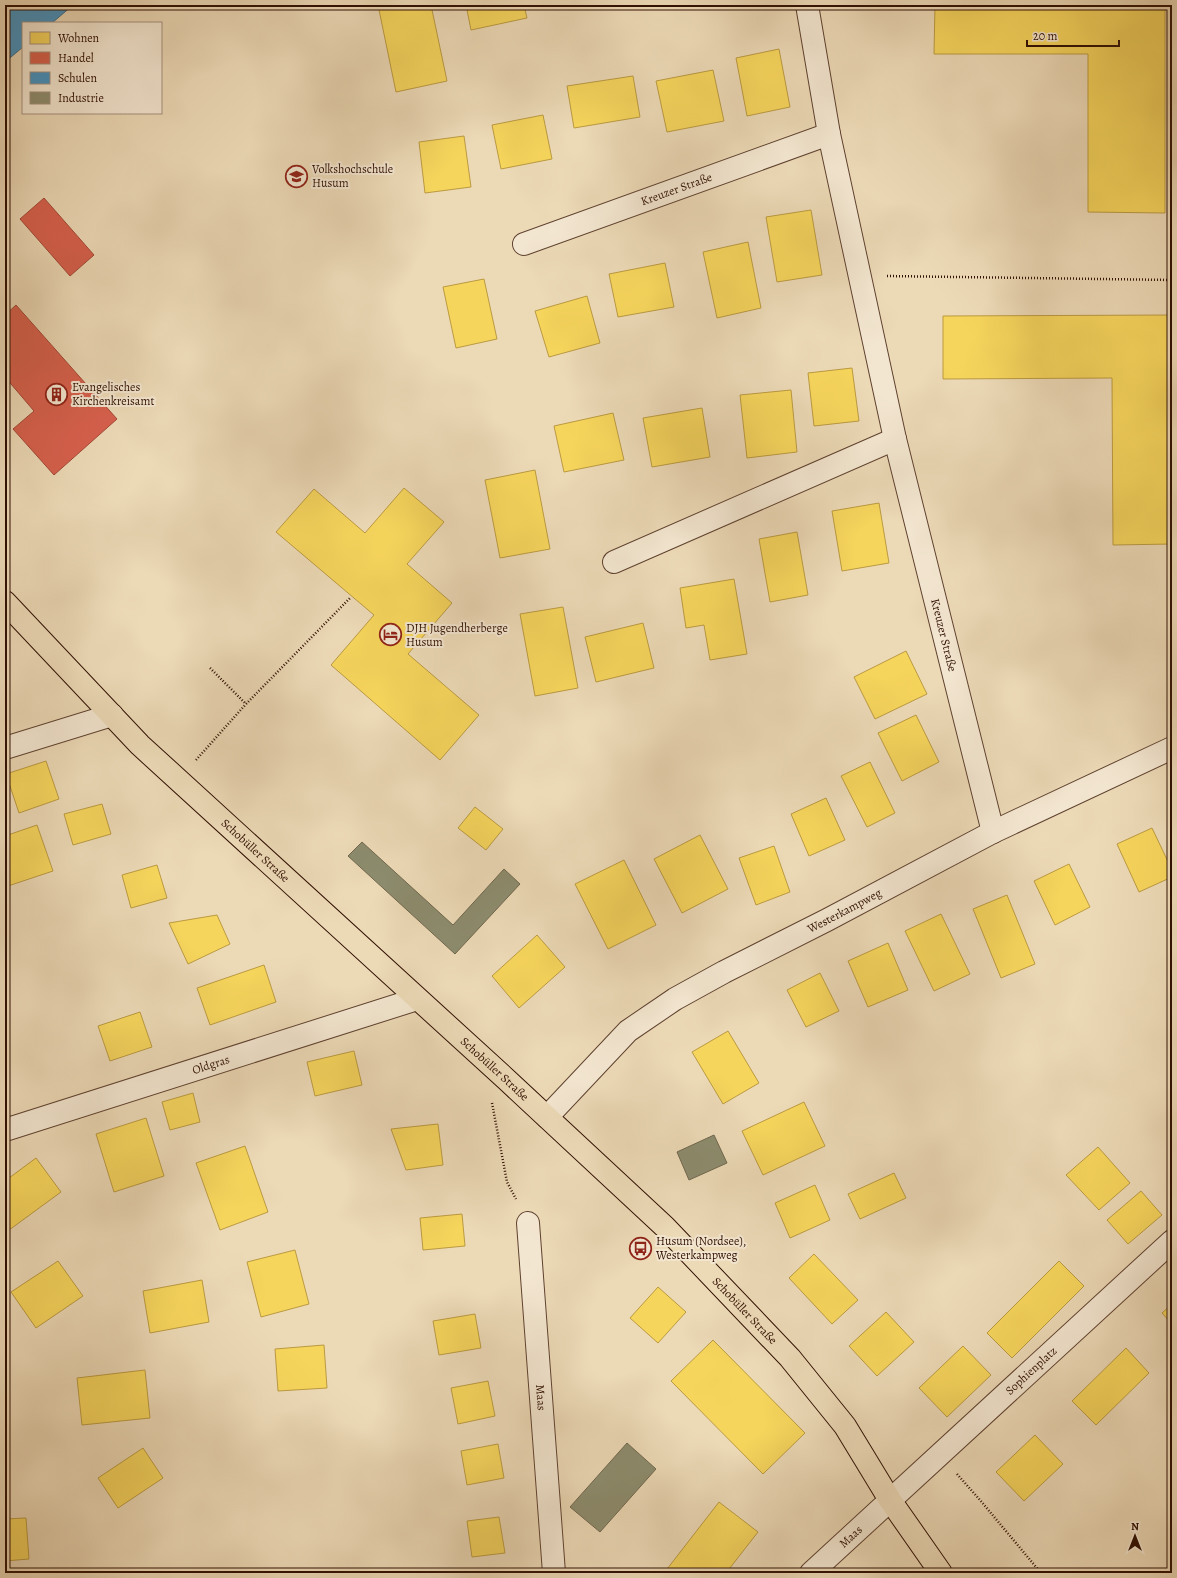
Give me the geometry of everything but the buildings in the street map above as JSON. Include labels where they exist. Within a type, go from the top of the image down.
[{"type":"main road","name":"Schobüller Straße","points":[[5,602],[140,745],[507,1080],[665,1227],[790,1358],[845,1426],[890,1500],[941,1573]]},
{"type":"street","name":"Kreuzer Straße","points":[[807,5],[829,134],[895,439],[993,832]]},
{"type":"street","name":"Kreuzer Straße","points":[[524,244],[829,134]]},
{"type":"street","points":[[614,562],[895,439]]},
{"type":"street","points":[[5,748],[112,715]]},
{"type":"street","name":"Westerkampweg","points":[[547,1117],[628,1030],[674,999],[993,832],[1172,748]]},
{"type":"street","name":"Oldgras","points":[[5,1130],[417,999]]},
{"type":"street","name":"Maas","points":[[528,1223],[554,1573]]},
{"type":"street","name":"Sophienplatz","points":[[890,1500],[1172,1241]]},
{"type":"street","name":"Maas","points":[[811,1573],[890,1500]]},
{"type":"path","points":[[860,275],[1172,280]]},
{"type":"path","points":[[178,780],[246,704],[351,597]]},
{"type":"path","points":[[210,668],[246,704]]},
{"type":"path","points":[[507,1080],[491,1099],[507,1182],[528,1223]]},
{"type":"path","points":[[939,1455],[980,1500],[1041,1573]]},
{"type":"place","name":"Volkshochschule Husum","points":[[297,176]]},
{"type":"place","name":"Evangelisches Kirchenkreisamt","points":[[57,394]]},
{"type":"place","name":"DJH Jugendherberge Husum","points":[[391,635]]},
{"type":"place","name":"Husum (Nordsee), Westerkampweg","points":[[641,1248]]}]
